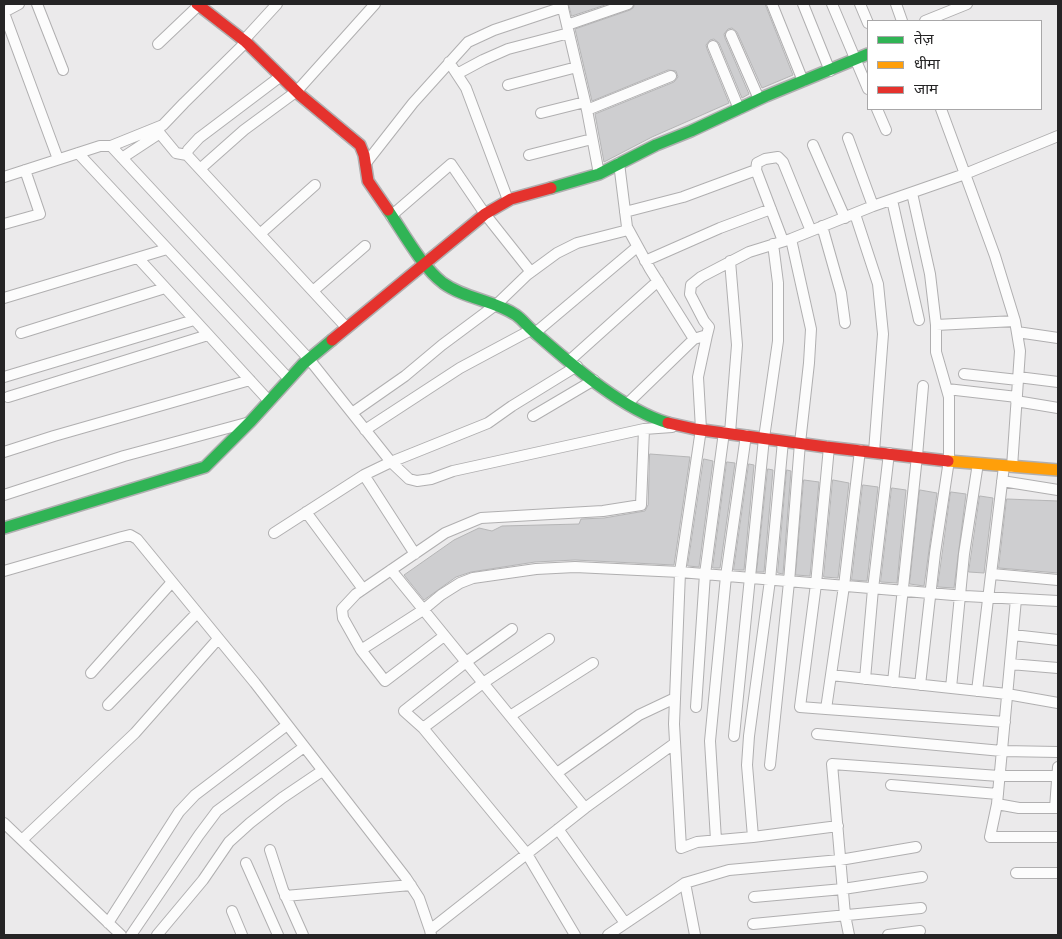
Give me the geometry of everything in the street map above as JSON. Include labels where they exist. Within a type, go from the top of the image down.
[{"type":"street","points":[[19,4],[4,13],[58,159]]},
{"type":"street","points":[[38,4],[63,70]]},
{"type":"street","points":[[158,44],[198,4],[245,41],[297,91],[360,145],[366,154],[367,180],[391,216],[436,276],[448,286],[497,304],[519,316],[533,331],[594,380],[628,403],[645,414],[682,426]]},
{"type":"street","points":[[122,158],[158,131],[245,41],[277,4]]},
{"type":"street","points":[[200,170],[244,130],[297,91],[376,4]]},
{"type":"street","points":[[458,74],[508,49],[568,29],[628,4]]},
{"type":"street","points":[[772,4],[803,81]]},
{"type":"street","points":[[803,4],[830,70]]},
{"type":"street","points":[[832,4],[867,86]]},
{"type":"street","points":[[860,4],[867,21]]},
{"type":"street","points":[[896,4],[902,20]]},
{"type":"street","points":[[927,20],[967,4]]},
{"type":"street","points":[[366,163],[388,132],[468,42],[563,6],[586,106],[599,174]]},
{"type":"street","points":[[732,36],[759,99]]},
{"type":"street","points":[[713,46],[739,108]]},
{"type":"street","points":[[4,528],[205,467],[309,359],[485,214],[508,200],[599,174],[656,145],[759,99],[867,54]]},
{"type":"street","points":[[449,62],[466,88],[508,200]]},
{"type":"street","points":[[508,85],[577,66]]},
{"type":"street","points":[[187,155],[188,150],[199,138],[281,76]]},
{"type":"street","points":[[541,113],[586,106],[671,76]]},
{"type":"street","points":[[877,110],[886,130]]},
{"type":"street","points":[[941,110],[995,256],[1016,326],[1020,351],[1017,399],[1008,467],[1002,482],[977,691]]},
{"type":"street","points":[[4,177],[100,146],[111,146],[158,131]]},
{"type":"street","points":[[158,131],[176,153],[187,155],[346,327]]},
{"type":"street","points":[[838,826],[697,842],[681,848],[675,743],[680,572],[701,428],[698,377],[709,327],[690,294],[691,285],[701,277],[749,252],[965,174],[1058,136]]},
{"type":"street","points":[[848,138],[873,206]]},
{"type":"street","points":[[530,155],[592,139]]},
{"type":"street","points":[[813,145],[845,218]]},
{"type":"street","points":[[111,146],[309,359],[390,462],[409,479],[417,482],[453,471],[644,429],[682,426],[874,452],[1008,467],[1058,470]]},
{"type":"street","points":[[78,153],[289,379]]},
{"type":"street","points":[[770,765],[789,582],[811,329],[756,170],[757,162],[778,157],[783,162],[811,231]]},
{"type":"street","points":[[391,216],[450,164],[485,214],[531,272]]},
{"type":"street","points":[[619,164],[624,212],[628,230],[645,262],[694,339]]},
{"type":"street","points":[[4,224],[40,214],[25,170]]},
{"type":"street","points":[[624,212],[683,197],[756,170]]},
{"type":"street","points":[[260,234],[315,185]]},
{"type":"street","points":[[912,193],[930,274],[936,325],[936,352],[949,397],[949,460],[930,594],[920,685]]},
{"type":"street","points":[[892,200],[919,320]]},
{"type":"street","points":[[645,262],[720,228],[771,209]]},
{"type":"street","points":[[855,214],[878,284],[883,334],[874,452]]},
{"type":"street","points":[[822,226],[841,293],[845,323]]},
{"type":"street","points":[[352,413],[405,376],[442,345],[497,304],[531,272],[558,253],[577,243],[628,230]]},
{"type":"street","points":[[734,736],[764,438],[778,341],[778,283],[782,241]]},
{"type":"street","points":[[313,291],[365,246]]},
{"type":"street","points":[[365,430],[460,368],[533,331],[637,247]]},
{"type":"street","points":[[4,298],[167,249]]},
{"type":"street","points":[[138,258],[269,402]]},
{"type":"street","points":[[696,707],[706,574],[727,432],[737,345],[730,261]]},
{"type":"street","points":[[274,533],[364,475],[390,462],[488,423],[573,363],[658,281]]},
{"type":"street","points":[[22,333],[165,288]]},
{"type":"street","points":[[4,377],[194,320]]},
{"type":"street","points":[[936,325],[1016,326],[1058,338]]},
{"type":"street","points":[[8,396],[208,335]]},
{"type":"street","points":[[628,403],[694,339],[707,335]]},
{"type":"street","points":[[964,374],[1058,382]]},
{"type":"street","points":[[4,452],[250,380]]},
{"type":"street","points":[[533,416],[594,380]]},
{"type":"street","points":[[893,682],[923,386]]},
{"type":"street","points":[[947,389],[1017,399],[1058,408]]},
{"type":"street","points":[[4,495],[124,456],[251,421]]},
{"type":"street","points":[[444,636],[385,681],[361,650],[343,618],[342,609],[356,594],[445,533],[481,518],[603,511],[641,505],[644,429]]},
{"type":"street","points":[[716,840],[710,741],[726,576],[746,435]]},
{"type":"street","points":[[753,837],[747,765],[749,736],[770,580],[783,441]]},
{"type":"street","points":[[829,446],[816,584],[800,707],[1004,722]]},
{"type":"street","points":[[826,709],[844,586],[860,450]]},
{"type":"street","points":[[865,679],[888,453]]},
{"type":"street","points":[[951,688],[964,554],[978,463]]},
{"type":"street","points":[[364,475],[415,554]]},
{"type":"street","points":[[1002,482],[1058,490]]},
{"type":"street","points":[[306,512],[363,589]]},
{"type":"street","points":[[4,571],[130,535],[137,539],[255,683],[410,884],[419,898],[430,933],[585,808],[675,743]]},
{"type":"street","points":[[361,650],[423,610],[441,595],[460,583],[482,577],[536,569],[575,566],[680,572],[930,594],[1058,602]]},
{"type":"street","points":[[392,570],[585,808]]},
{"type":"street","points":[[992,574],[1058,580]]},
{"type":"street","points":[[91,673],[172,582]]},
{"type":"street","points":[[1016,599],[1000,776],[990,837],[1058,838]]},
{"type":"street","points":[[108,705],[197,614]]},
{"type":"street","points":[[512,629],[466,662],[404,711],[423,728],[527,854],[575,935]]},
{"type":"street","points":[[1013,635],[1058,640]]},
{"type":"street","points":[[423,728],[484,683],[550,639]]},
{"type":"street","points":[[22,840],[135,733],[218,640]]},
{"type":"street","points":[[510,716],[593,663]]},
{"type":"street","points":[[1010,664],[1058,668]]},
{"type":"street","points":[[831,675],[1007,694],[1058,703]]},
{"type":"street","points":[[557,773],[639,715],[675,698]]},
{"type":"street","points":[[108,923],[179,812],[195,794],[287,725]]},
{"type":"street","points":[[817,734],[1002,751],[1058,752]]},
{"type":"street","points":[[131,935],[217,811],[304,747]]},
{"type":"street","points":[[849,935],[845,915],[832,764],[1000,776],[1058,776]]},
{"type":"street","points":[[892,785],[997,799],[1019,808],[1057,808],[1058,766]]},
{"type":"street","points":[[156,935],[203,880],[229,842],[250,822],[322,771]]},
{"type":"street","points":[[4,823],[121,935]]},
{"type":"street","points":[[558,830],[625,924]]},
{"type":"street","points":[[608,935],[685,883],[729,870],[840,860],[916,847]]},
{"type":"street","points":[[270,850],[286,896],[303,935]]},
{"type":"street","points":[[246,863],[278,935]]},
{"type":"street","points":[[1016,873],[1058,874]]},
{"type":"street","points":[[754,897],[843,889],[922,877]]},
{"type":"street","points":[[685,883],[696,935]]},
{"type":"street","points":[[286,896],[410,884]]},
{"type":"street","points":[[753,924],[921,908]]},
{"type":"street","points":[[232,911],[242,935]]},
{"type":"street","points":[[888,935],[920,931]]},
{"type":"building","points":[[569,4],[608,4],[572,16]]},
{"type":"building","points":[[635,4],[765,4],[793,75],[762,88],[737,32],[732,28],[728,29],[724,34],[725,38],[749,94],[742,98],[719,43],[714,39],[710,40],[706,45],[707,49],[729,103],[652,137],[604,162],[595,114],[674,82],[678,77],[676,71],[668,70],[592,101],[575,29],[630,10]]},
{"type":"building","points":[[650,454],[690,457],[674,565],[575,560],[535,562],[471,572],[456,577],[424,600],[404,575],[454,540],[479,528],[492,531],[502,526],[579,524],[581,519],[604,518],[645,511],[648,505]]},
{"type":"building","points":[[704,459],[713,461],[699,567],[688,566]]},
{"type":"building","points":[[727,462],[735,463],[720,568],[713,568]]},
{"type":"building","points":[[749,464],[754,465],[744,570],[734,570]]},
{"type":"building","points":[[768,469],[773,470],[764,572],[757,572]]},
{"type":"building","points":[[787,470],[791,471],[783,574],[778,573]]},
{"type":"building","points":[[804,480],[819,482],[810,576],[796,575]]},
{"type":"building","points":[[833,480],[849,483],[838,578],[824,577]]},
{"type":"building","points":[[863,485],[878,487],[867,581],[852,580]]},
{"type":"building","points":[[892,488],[906,490],[897,583],[881,582]]},
{"type":"building","points":[[920,490],[937,493],[924,586],[910,584]]},
{"type":"building","points":[[951,492],[966,494],[954,588],[938,587]]},
{"type":"building","points":[[980,496],[993,498],[984,573],[969,572]]},
{"type":"building","points":[[1007,499],[1058,501],[1058,573],[999,568]]},
{"type":"traffic: fast","points":[[551,188],[599,174],[656,145],[766,96],[867,54]]},
{"type":"traffic: fast","points":[[388,210],[420,259],[443,283],[461,293],[498,306],[516,315],[597,384],[632,407],[668,423]]},
{"type":"traffic: fast","points":[[4,528],[205,467],[251,421],[303,364],[332,340]]},
{"type":"traffic: slow","points":[[948,461],[1058,470]]},
{"type":"traffic: jam","points":[[197,4],[246,42],[300,95],[360,145],[364,155],[368,181],[388,210]]},
{"type":"traffic: jam","points":[[332,340],[485,214],[511,199],[551,188]]},
{"type":"traffic: jam","points":[[668,423],[695,429],[826,447],[948,461]]}]
